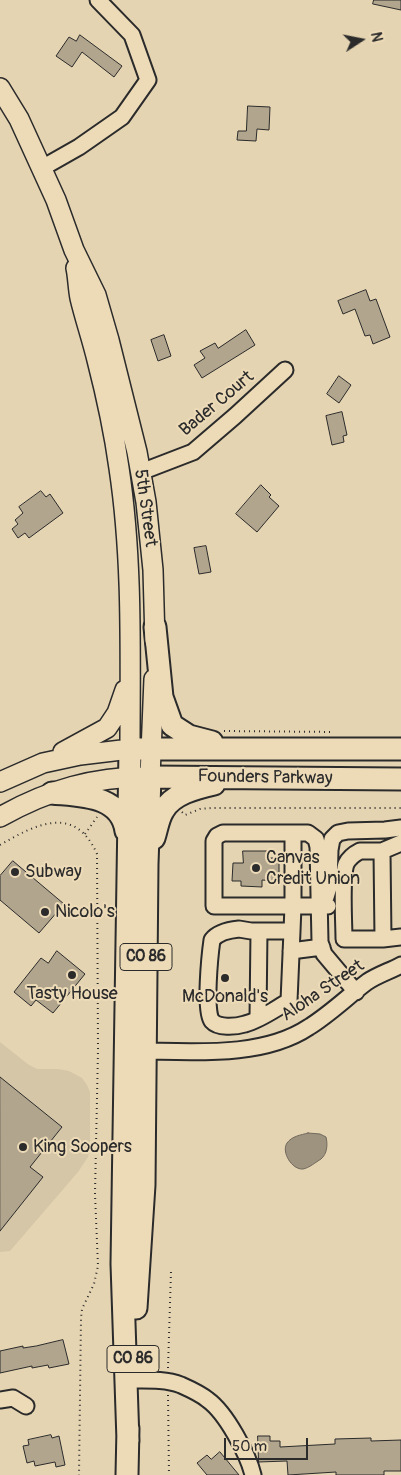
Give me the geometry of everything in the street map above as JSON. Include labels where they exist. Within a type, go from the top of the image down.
[{"type":"highway","points":[[155,627],[162,697],[172,725],[189,736],[236,748]]},
{"type":"highway","name":"Founders Parkway","points":[[130,748],[401,749]]},
{"type":"highway","name":"5th Street","points":[[128,776],[130,748]]},
{"type":"highway","name":"CO 86","points":[[127,1475],[144,1185],[145,1051],[138,861],[128,776]]},
{"type":"highway","points":[[138,861],[150,777]]},
{"type":"highway","name":"Founders Parkway","points":[[150,777],[401,779]]},
{"type":"highway","name":"CO 86","points":[[128,1441],[122,1264],[138,861],[163,811],[172,802],[191,790],[205,786],[263,778]]},
{"type":"highway","points":[[52,793],[104,800],[114,807],[122,818],[138,861]]},
{"type":"main road","name":"5th Street","points":[[0,88],[19,120],[42,168],[74,250],[96,295],[141,472],[150,540],[155,627],[150,777]]},
{"type":"main road","name":"5th Street","points":[[74,250],[80,296],[107,405],[126,518],[129,564],[130,748]]},
{"type":"main road","points":[[88,328],[105,362],[111,380],[130,462],[136,471],[141,472]]},
{"type":"main road","points":[[121,485],[129,490],[136,510],[154,654]]},
{"type":"main road","points":[[0,782],[43,763],[108,728],[118,713],[130,672]]},
{"type":"main road","points":[[43,763],[80,755],[130,748]]},
{"type":"main road","name":"Founders Parkway","points":[[0,817],[52,793],[88,782],[114,777],[150,777]]},
{"type":"street","points":[[42,168],[79,147],[122,117],[148,80],[132,35],[98,0]]},
{"type":"street","name":"Bader Court","points":[[141,472],[192,452],[285,370]]},
{"type":"street","points":[[319,906],[326,898],[329,887],[330,850],[332,839],[338,833],[401,828]]},
{"type":"street","points":[[344,906],[319,906],[214,906],[214,841],[217,836],[223,833],[308,833],[316,839],[318,847],[319,906],[320,942],[324,954],[356,992]]},
{"type":"street","points":[[292,931],[239,929],[223,932],[212,940],[207,1004],[208,1016],[213,1022],[224,1026],[245,1024],[289,1001],[291,951],[292,931],[293,906],[293,833]]},
{"type":"street","points":[[401,844],[382,851],[360,852],[350,858],[345,870],[344,939],[401,937]]},
{"type":"street","points":[[382,851],[383,939]]},
{"type":"street","points":[[255,931],[258,1018]]},
{"type":"street","points":[[291,951],[322,947]]},
{"type":"street","name":"Aloha Street","points":[[145,1051],[242,1050],[266,1046],[286,1039],[310,1027],[368,982],[401,966]]},
{"type":"street","points":[[132,1380],[168,1382],[180,1385],[209,1400],[234,1432],[249,1459],[253,1475]]},
{"type":"street","points":[[0,1400],[13,1398],[26,1406]]},
{"type":"path","points":[[215,731],[334,732]]},
{"type":"path","points":[[172,802],[185,815],[200,809],[211,808],[401,808]]},
{"type":"path","points":[[0,845],[42,825],[61,822],[68,823],[86,834],[97,854],[98,1050],[95,1202],[98,1266],[94,1284],[82,1309],[81,1318],[78,1475]]},
{"type":"path","points":[[170,1475],[168,1382],[171,1272]]},
{"type":"shaded area","points":[[0,1042],[37,1069],[69,1071],[82,1078],[90,1092],[90,1149],[88,1157],[78,1172],[10,1251],[0,1252]]},
{"type":"shaded area","points":[[308,1133],[320,1134],[326,1137],[327,1149],[321,1159],[308,1167],[299,1169],[289,1160],[285,1151],[287,1143],[297,1136]]},
{"type":"building","points":[[374,0],[401,0],[401,10],[373,4]]},
{"type":"building","points":[[80,35],[122,66],[114,77],[82,52],[72,67],[56,56],[69,37],[76,41]]},
{"type":"building","points":[[248,106],[270,107],[269,130],[257,129],[256,141],[237,140],[238,131],[246,131]]},
{"type":"building","points":[[366,290],[370,301],[376,299],[390,337],[373,344],[370,335],[365,336],[355,309],[343,314],[338,301]]},
{"type":"building","points":[[246,330],[255,345],[202,378],[194,365],[205,358],[200,351],[215,343],[218,348]]},
{"type":"building","points":[[164,335],[171,356],[158,361],[151,340]]},
{"type":"building","points":[[339,376],[351,385],[339,403],[327,394]]},
{"type":"building","points":[[342,412],[347,435],[343,436],[344,442],[332,445],[326,416]]},
{"type":"building","points":[[261,485],[271,495],[269,497],[279,506],[257,532],[236,514]]},
{"type":"building","points":[[41,491],[46,497],[50,494],[63,513],[29,538],[25,533],[18,538],[12,529],[18,524],[15,520],[23,513],[19,507]]},
{"type":"building","points":[[206,546],[211,572],[199,574],[194,548]]},
{"type":"building","name":"Canvas Credit Union","points":[[243,851],[267,851],[267,858],[279,858],[279,874],[275,873],[275,881],[262,880],[262,887],[241,886],[241,881],[232,881],[233,863],[243,863]]},
{"type":"building","points":[[13,861],[64,904],[39,933],[0,900],[0,876]]},
{"type":"building","points":[[57,951],[85,974],[53,1013],[36,1000],[31,1006],[14,992],[41,958],[48,963]]},
{"type":"building","name":"King Soopers","points":[[0,1077],[62,1127],[30,1167],[43,1177],[0,1231]]},
{"type":"building","points":[[63,1340],[69,1364],[49,1368],[48,1365],[32,1368],[32,1366],[0,1373],[0,1351]]},
{"type":"building","points":[[51,1435],[52,1438],[59,1436],[65,1465],[56,1467],[55,1462],[35,1466],[34,1461],[27,1463],[23,1446],[29,1445],[28,1440]]},
{"type":"building","points":[[258,1436],[270,1436],[270,1441],[280,1441],[280,1447],[335,1444],[335,1439],[371,1438],[371,1441],[401,1440],[401,1471],[384,1471],[384,1475],[336,1475],[336,1472],[288,1475],[287,1461],[259,1462]]},
{"type":"building","points":[[220,1452],[239,1475],[207,1475],[197,1463],[207,1455],[211,1459]]},
{"type":"place","name":"Canvas Credit Union","points":[[256,868]]},
{"type":"place","name":"Subway","points":[[15,872]]},
{"type":"place","name":"Nicolo's","points":[[45,912]]},
{"type":"place","name":"Tasty House","points":[[72,975]]},
{"type":"place","name":"McDonald's","points":[[225,978]]},
{"type":"place","name":"King Soopers","points":[[23,1147]]}]
